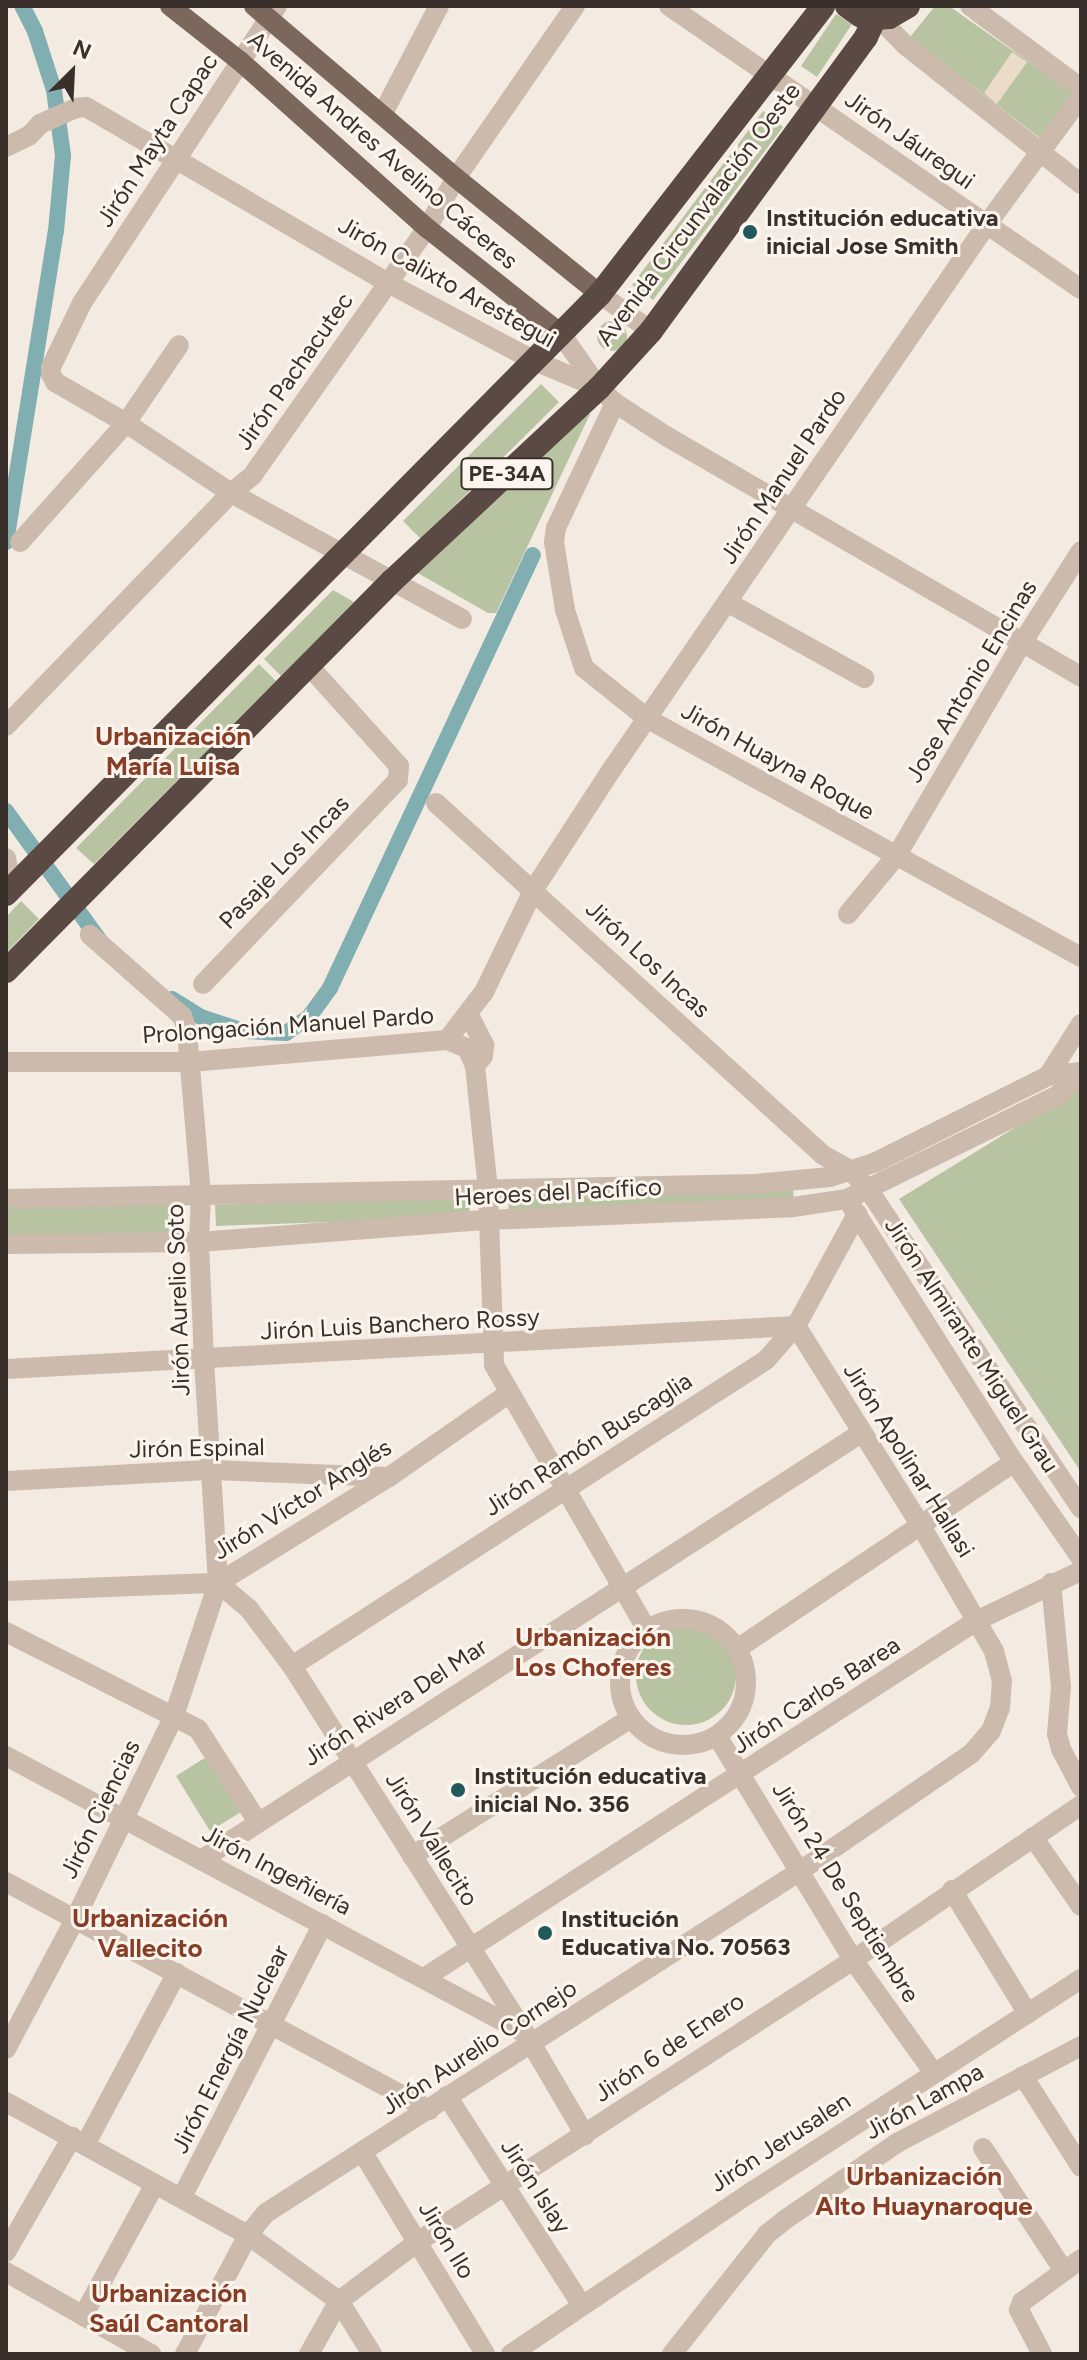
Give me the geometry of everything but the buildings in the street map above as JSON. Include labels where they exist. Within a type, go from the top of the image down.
[{"type":"highway","name":"Avenida Circunvalación Oeste","points":[[14,887],[600,294],[823,6]]},
{"type":"highway","points":[[847,6],[860,15],[877,18],[908,6]]},
{"type":"highway","name":"Avenida Circunvalación Oeste","points":[[6,971],[392,581],[607,396],[877,18]]},
{"type":"main road","name":"Avenida Andres Avelino Cáceres","points":[[170,6],[240,61],[427,228],[561,334]]},
{"type":"main road","name":"Avenida Andres Avelino Cáceres","points":[[266,10],[456,178],[600,294]]},
{"type":"street","points":[[382,115],[439,6]]},
{"type":"street","name":"Jirón Pachacutec","points":[[6,726],[231,493],[252,476],[427,228],[456,178],[575,6]]},
{"type":"street","name":"Jirón Jáuregui","points":[[669,6],[1081,289]]},
{"type":"street","points":[[970,6],[1081,88]]},
{"type":"street","name":"Jirón Mayta Capac","points":[[126,423],[55,382],[51,367],[82,303],[240,61],[266,10]]},
{"type":"street","points":[[877,18],[905,45],[1081,184]]},
{"type":"street","name":"Jirón Manuel Pardo","points":[[534,889],[987,224],[1081,97]]},
{"type":"street","name":"Jirón Calixto Arestegui","points":[[6,147],[29,136],[40,124],[76,108],[86,107],[388,283],[607,396],[1081,677]]},
{"type":"street","points":[[600,294],[651,331]]},
{"type":"street","points":[[561,334],[607,396]]},
{"type":"street","points":[[20,542],[126,423],[179,345]]},
{"type":"street","name":"Jirón Huayna Roque","points":[[607,396],[556,528],[554,542],[565,610],[584,668],[648,719],[1081,957]]},
{"type":"street","points":[[126,423],[231,493],[462,619]]},
{"type":"street","name":"Jose Antonio Encinas","points":[[848,914],[897,855],[1022,643],[1081,551]]},
{"type":"street","points":[[727,602],[864,678]]},
{"type":"street","name":"Pasaje Los Incas","points":[[203,984],[398,780],[400,774],[399,766],[308,665]]},
{"type":"street","name":"Jirón Los Incas","points":[[436,803],[823,1155],[850,1170],[868,1189],[1081,1508]]},
{"type":"street","points":[[6,858],[14,887]]},
{"type":"street","name":"Prolongación Manuel Pardo","points":[[6,1062],[190,1062],[447,1040],[484,992],[534,889]]},
{"type":"street","name":"Jirón Aurelio Soto","points":[[90,935],[182,1016],[190,1062],[201,1195],[199,1242],[204,1361],[218,1583]]},
{"type":"street","points":[[469,1015],[484,1045],[483,1056],[475,1066]]},
{"type":"street","points":[[1048,1076],[1081,1024]]},
{"type":"street","points":[[447,1040],[467,1048],[475,1066],[488,1190],[494,1365],[508,1394],[624,1585],[647,1630]]},
{"type":"street","name":"Heroes del Pacífico","points":[[6,1199],[755,1184],[830,1177],[874,1163],[1048,1076],[1081,1074]]},
{"type":"street","name":"Heroes del Pacífico","points":[[6,1244],[199,1242],[487,1220],[852,1206],[868,1189],[1058,1095],[1081,1074]]},
{"type":"street","points":[[823,1155],[830,1177]]},
{"type":"street","name":"Jirón Almirante Miguel Grau","points":[[830,1177],[852,1206],[1014,1462],[1081,1558]]},
{"type":"street","name":"Jirón Ramón Buscaglia","points":[[292,1666],[766,1360],[796,1326],[852,1206]]},
{"type":"street","name":"Jirón Luis Banchero Rossy","points":[[6,1369],[204,1361],[796,1326]]},
{"type":"street","name":"Jirón Apolinar Hallasi","points":[[796,1326],[921,1526],[976,1621]]},
{"type":"street","name":"Jirón Víctor Anglés","points":[[6,1591],[218,1583],[389,1477],[508,1394]]},
{"type":"street","name":"Jirón Rivera Del Mar","points":[[201,1860],[861,1433]]},
{"type":"street","points":[[737,1649],[1014,1462]]},
{"type":"street","name":"Jirón Espinal","points":[[6,1481],[212,1470],[389,1477]]},
{"type":"street","name":"Jirón Carlos Barea","points":[[424,1978],[976,1621],[1081,1571]]},
{"type":"street","name":"Jirón Vallecito","points":[[218,1583],[249,1609],[292,1666],[527,2037],[585,2135]]},
{"type":"street","name":"Jirón Ciencias","points":[[6,2049],[75,1919],[174,1716],[218,1583]]},
{"type":"street","points":[[1051,1583],[1061,1687],[1057,1734],[1061,1749],[1081,1787]]},
{"type":"street","points":[[686,1619],[706,1623],[724,1633],[737,1649],[746,1672],[745,1696],[735,1719],[717,1736],[695,1744],[671,1744],[649,1735],[631,1718],[622,1695],[621,1671],[630,1648],[647,1630],[666,1621],[686,1619]]},
{"type":"street","name":"Jirón Aurelio Cornejo","points":[[185,2354],[248,2235],[266,2213],[430,2110],[527,2037],[800,1871],[971,1754],[991,1731],[1000,1708],[1002,1681],[994,1651],[976,1621]]},
{"type":"street","points":[[6,1632],[189,1723],[204,1736],[258,1822]]},
{"type":"street","points":[[412,1856],[631,1718]]},
{"type":"street","name":"Jirón 24 De Septiembre","points":[[717,1736],[853,1960],[934,2073]]},
{"type":"street","name":"Jirón Ingeñiería","points":[[7,1760],[125,1818],[424,1978],[527,2037]]},
{"type":"street","name":"Jirón 6 de Enero","points":[[309,2354],[339,2301],[419,2241],[853,1960],[1081,1805]]},
{"type":"street","points":[[1033,1837],[1081,1906]]},
{"type":"street","points":[[6,1882],[430,2110]]},
{"type":"street","points":[[952,1890],[1028,2014]]},
{"type":"street","name":"Jirón Energía Nuclear","points":[[182,2197],[323,1924]]},
{"type":"street","points":[[6,2252],[78,2141],[177,1973]]},
{"type":"street","name":"Jirón Jerusalen","points":[[511,2354],[581,2304],[1081,1979]]},
{"type":"street","name":"Jirón Lampa","points":[[672,2354],[767,2234],[786,2219],[897,2143],[1080,2049]]},
{"type":"street","points":[[1023,2076],[1081,2167]]},
{"type":"street","name":"Jirón Islay","points":[[447,2096],[581,2304]]},
{"type":"street","points":[[6,2102],[248,2235],[339,2301],[372,2354]]},
{"type":"street","points":[[983,2148],[1073,2265],[1022,2302],[1019,2310],[1042,2354]]},
{"type":"street","name":"Jirón Ilo","points":[[363,2153],[485,2354]]},
{"type":"street","points":[[83,2316],[155,2184]]},
{"type":"street","points":[[6,2272],[151,2354]]},
{"type":"green space","points":[[935,6],[949,6],[1077,96],[1045,142],[910,37]]},
{"type":"green space","points":[[836,14],[852,24],[817,77],[801,66]]},
{"type":"green space","points":[[763,111],[783,127],[653,300],[632,285]]},
{"type":"green space","points":[[612,321],[623,325],[627,336],[623,347],[612,351],[601,347],[597,336],[601,325]]},
{"type":"green space","points":[[541,384],[559,402],[421,539],[403,521]]},
{"type":"green space","points":[[584,411],[590,414],[496,613],[488,613],[416,572]]},
{"type":"green space","points":[[333,590],[354,602],[281,676],[264,659]]},
{"type":"green space","points":[[259,664],[276,681],[94,864],[76,848]]},
{"type":"green space","points":[[21,901],[39,919],[6,953],[6,917]]},
{"type":"green space","points":[[1081,1087],[1081,1472],[899,1199]]},
{"type":"green space","points":[[793,1186],[794,1203],[509,1214],[508,1196]]},
{"type":"green space","points":[[469,1196],[470,1217],[216,1226],[215,1205]]},
{"type":"green space","points":[[174,1203],[175,1233],[6,1237],[6,1207]]},
{"type":"green space","points":[[686,1625],[705,1629],[721,1640],[732,1656],[736,1675],[732,1694],[721,1710],[705,1721],[686,1725],[667,1721],[651,1710],[640,1694],[636,1675],[640,1656],[651,1640],[667,1629]]},
{"type":"green space","points":[[211,1754],[246,1809],[210,1831],[176,1776]]},
{"type":"shaded area","points":[[1012,52],[1027,62],[997,104],[984,93]]},
{"type":"waterway","points":[[6,542],[56,231],[63,155],[54,90],[35,31],[22,6]]},
{"type":"waterway","points":[[172,999],[201,1017],[243,1031],[286,1033],[309,1017],[330,988],[533,555]]},
{"type":"waterway","points":[[6,811],[101,942]]},
{"type":"place","name":"Institución educativa inicial Jose Smith","points":[[750,232]]},
{"type":"place","name":"Institución educativa inicial No. 356","points":[[458,1790]]},
{"type":"place","name":"Institución Educativa No. 70563","points":[[545,1933]]},
{"type":"district","name":"Urbanización María Luisa","points":[[173,752]]},
{"type":"district","name":"Urbanización Los Choferes","points":[[593,1653]]},
{"type":"district","name":"Urbanización Vallecito","points":[[150,1934]]},
{"type":"district","name":"Urbanización Alto Huaynaroque","points":[[924,2192]]},
{"type":"district","name":"Urbanización Saúl Cantoral","points":[[169,2309]]}]
